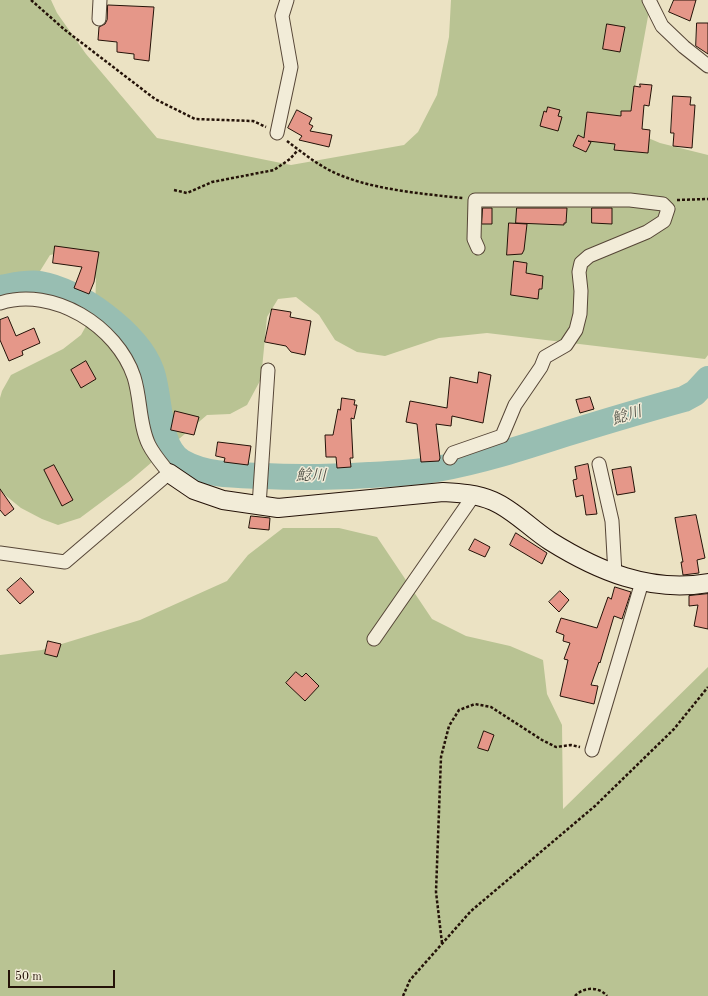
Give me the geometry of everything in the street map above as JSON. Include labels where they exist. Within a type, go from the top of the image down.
[{"type":"street","points":[[99,19],[100,0]]},
{"type":"street","points":[[277,133],[291,67],[282,16],[287,0]]},
{"type":"street","points":[[649,0],[662,26],[684,47],[708,66]]},
{"type":"street","points":[[450,458],[453,453],[502,436],[515,405],[541,367],[545,357],[566,345],[576,330],[580,314],[581,290],[579,272],[582,263],[589,256],[647,232],[664,221],[668,210],[663,204],[630,200],[475,200],[474,239],[478,248]]},
{"type":"street","points":[[0,303],[24,298],[44,300],[66,306],[88,318],[106,335],[121,353],[134,377],[139,409],[149,445],[169,473],[194,490],[223,500],[278,508],[442,492],[467,493],[493,501],[549,541],[605,572],[642,582],[677,586],[708,583]]},
{"type":"street","points":[[259,506],[268,370]]},
{"type":"street","points":[[599,464],[612,522],[615,574]]},
{"type":"street","points":[[0,553],[65,562],[169,473]]},
{"type":"street","points":[[374,639],[474,495]]},
{"type":"street","points":[[592,750],[642,582]]},
{"type":"path","points":[[31,0],[65,30],[154,99],[195,119],[253,121],[277,133],[298,150],[330,170],[361,182],[417,193],[475,200]]},
{"type":"path","points":[[174,190],[187,193],[212,182],[274,170],[290,160],[298,150]]},
{"type":"path","points":[[403,996],[410,980],[471,911],[595,806],[674,729],[708,687]]},
{"type":"path","points":[[442,943],[436,892],[441,757],[449,726],[459,710],[475,704],[491,707],[542,740],[556,747],[571,745],[592,750]]},
{"type":"path","points":[[575,996],[579,992],[590,988],[604,993],[607,996]]},
{"type":"green space","points":[[0,0],[51,0],[57,13],[86,54],[157,138],[291,165],[404,145],[418,132],[437,95],[449,37],[451,0],[651,0],[630,115],[634,132],[660,143],[708,155],[708,355],[705,359],[487,333],[439,338],[385,356],[357,352],[335,340],[319,315],[296,297],[278,299],[267,317],[261,379],[247,405],[230,414],[207,415],[131,480],[80,518],[58,525],[42,519],[21,508],[0,491],[0,398],[2,391],[11,375],[63,349],[81,335],[95,310],[96,280],[89,259],[69,251],[50,255],[32,284],[5,283],[0,275]]},
{"type":"green space","points":[[283,528],[339,528],[377,537],[432,619],[466,636],[510,646],[543,660],[547,694],[562,725],[563,809],[708,667],[708,996],[0,996],[0,655],[42,650],[140,620],[227,581],[248,555]]},
{"type":"building","points":[[674,0],[696,0],[690,21],[669,12]]},
{"type":"building","points":[[108,5],[154,7],[149,61],[134,59],[134,54],[117,52],[117,42],[98,40],[99,27],[105,24],[107,20]]},
{"type":"building","points":[[697,23],[708,23],[708,54],[696,46]]},
{"type":"building","points":[[607,24],[625,27],[620,52],[603,49]]},
{"type":"building","points":[[640,84],[652,85],[649,106],[644,105],[642,129],[650,130],[648,153],[614,150],[615,144],[588,141],[591,142],[586,152],[573,146],[578,135],[584,138],[587,112],[621,116],[621,111],[631,111],[634,86],[640,87]]},
{"type":"building","points":[[673,96],[691,97],[690,105],[695,105],[692,148],[673,146],[674,133],[671,133]]},
{"type":"building","points":[[548,107],[560,110],[558,116],[562,117],[558,131],[540,126],[544,111],[546,112]]},
{"type":"building","points":[[297,110],[312,118],[309,124],[313,126],[310,131],[332,135],[329,147],[299,140],[302,136],[288,128]]},
{"type":"building","points":[[483,208],[492,208],[492,224],[482,224]]},
{"type":"building","points":[[517,208],[567,208],[566,223],[564,223],[564,225],[516,223]]},
{"type":"building","points":[[592,208],[612,208],[612,224],[592,223]]},
{"type":"building","points":[[509,223],[527,224],[524,250],[522,254],[507,255]]},
{"type":"building","points":[[55,246],[99,252],[94,282],[89,294],[74,288],[82,267],[53,263]]},
{"type":"building","points":[[514,261],[527,263],[526,273],[543,276],[542,289],[539,289],[538,299],[511,295]]},
{"type":"building","points":[[272,309],[291,312],[290,317],[311,321],[305,355],[291,352],[286,346],[265,342]]},
{"type":"building","points":[[8,317],[16,336],[34,328],[40,343],[22,351],[23,355],[9,361],[0,340],[0,320]]},
{"type":"building","points":[[86,361],[96,379],[81,388],[71,370]]},
{"type":"building","points":[[479,372],[491,375],[483,423],[452,416],[451,426],[436,424],[440,458],[439,461],[421,462],[417,424],[406,422],[410,401],[447,408],[450,377],[477,383]]},
{"type":"building","points":[[590,397],[594,409],[580,413],[576,400]]},
{"type":"building","points":[[342,398],[355,400],[354,405],[357,405],[354,419],[351,418],[353,458],[350,458],[351,467],[337,468],[336,457],[326,457],[325,435],[333,435],[338,409],[340,410]]},
{"type":"building","points":[[175,411],[199,417],[194,435],[171,430]]},
{"type":"building","points":[[218,442],[251,446],[248,465],[224,462],[225,458],[216,456]]},
{"type":"building","points":[[588,464],[597,514],[586,515],[583,495],[576,497],[573,480],[577,479],[575,467]]},
{"type":"building","points":[[54,465],[73,500],[62,506],[44,470]]},
{"type":"building","points":[[631,467],[635,492],[617,495],[612,470]]},
{"type":"building","points":[[0,489],[14,509],[5,516],[0,510]]},
{"type":"building","points":[[696,515],[705,558],[697,560],[699,573],[683,575],[681,562],[683,562],[675,518]]},
{"type":"building","points":[[251,516],[270,518],[269,530],[249,528]]},
{"type":"building","points":[[516,533],[547,553],[542,564],[510,545]]},
{"type":"building","points":[[475,539],[490,547],[485,557],[469,550]]},
{"type":"building","points":[[21,578],[34,592],[20,604],[7,590]]},
{"type":"building","points":[[615,587],[631,592],[622,619],[614,616],[600,663],[599,662],[591,685],[598,686],[594,704],[560,696],[568,660],[564,659],[570,643],[563,641],[564,635],[556,632],[561,618],[597,628],[608,597],[611,599]]},
{"type":"building","points":[[560,591],[569,600],[559,612],[549,602]]},
{"type":"building","points":[[708,594],[708,629],[694,626],[698,605],[689,606],[689,596]]},
{"type":"building","points":[[48,641],[61,644],[57,657],[45,654]]},
{"type":"building","points":[[296,672],[302,677],[306,673],[319,686],[305,701],[286,683]]},
{"type":"building","points":[[484,731],[494,735],[488,751],[478,748]]},
{"type":"waterway","name":"鯰川","points":[[0,288],[20,284],[40,284],[55,288],[88,304],[120,328],[144,356],[151,370],[163,433],[174,455],[191,467],[222,474],[330,477],[403,473],[437,469],[501,454],[684,399],[695,393],[708,379]]}]
